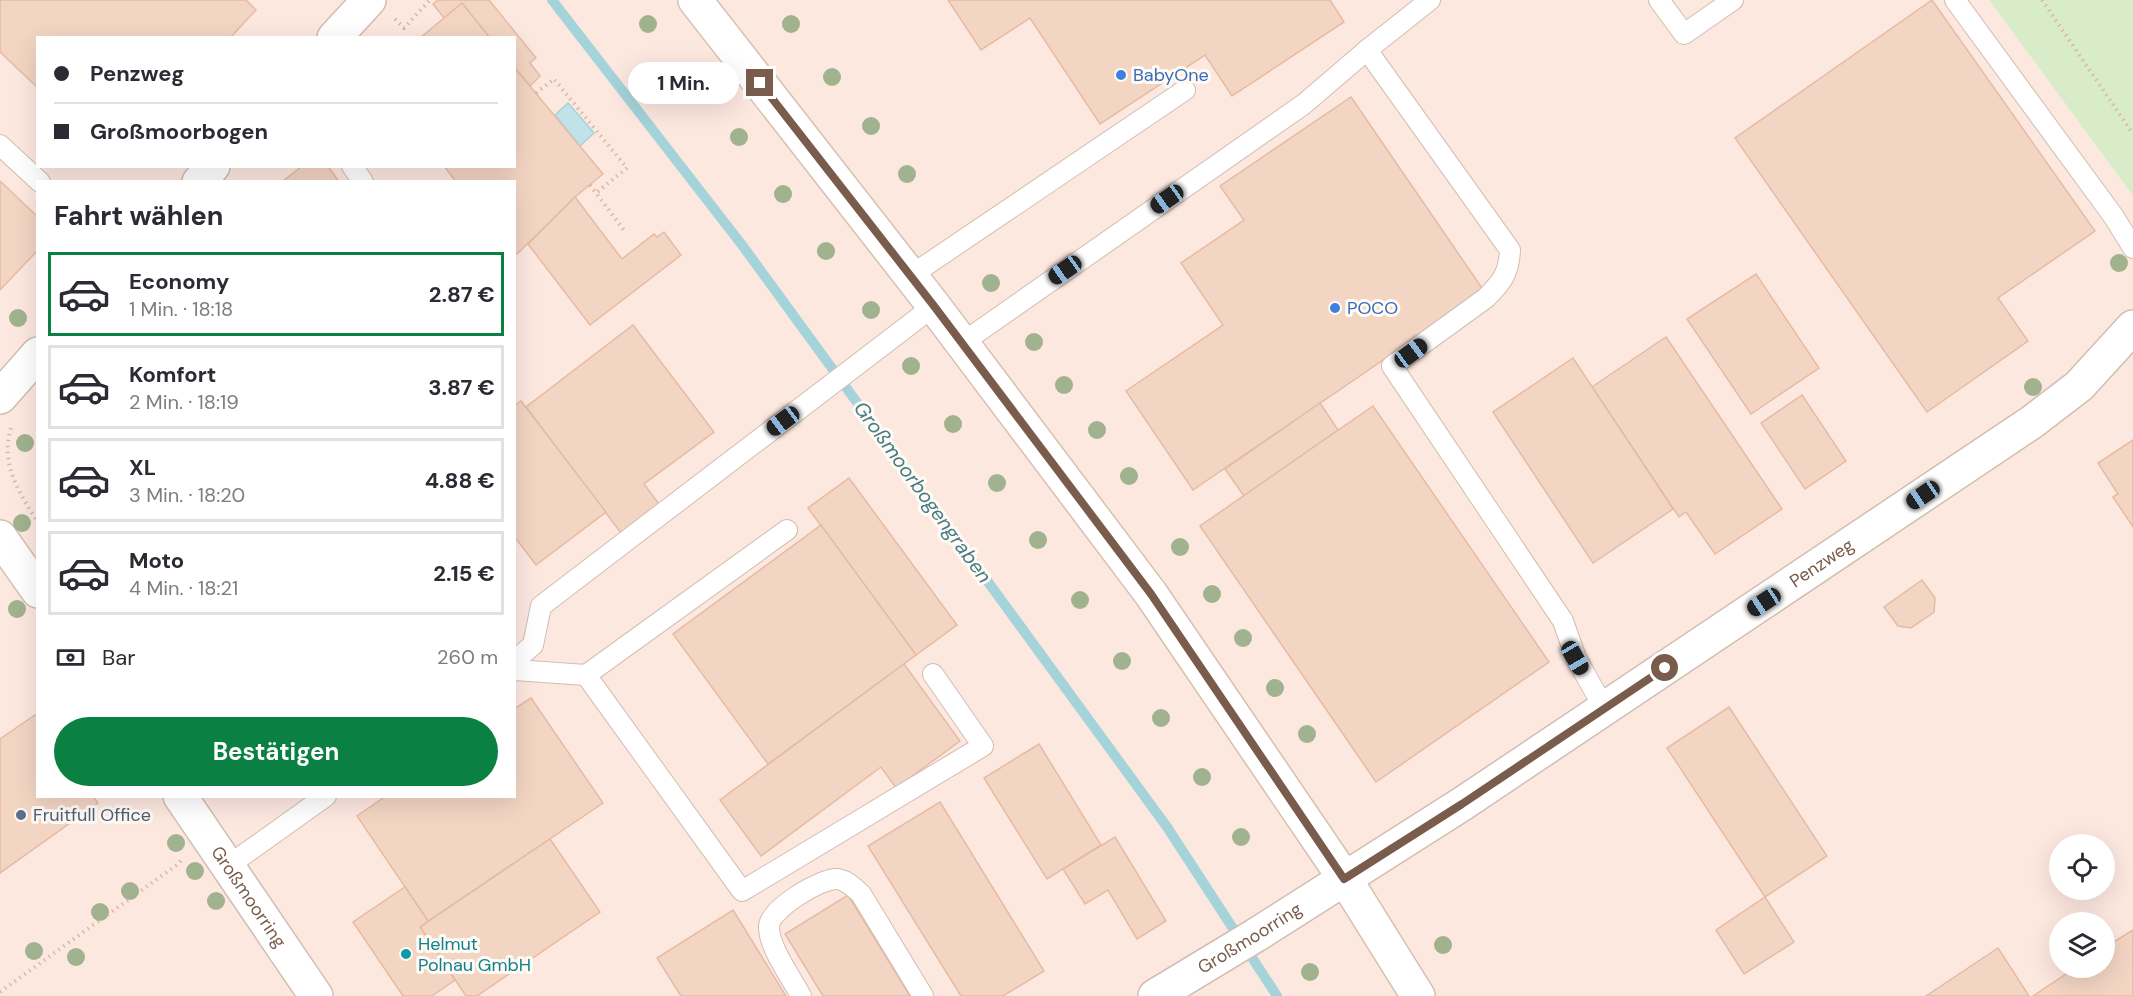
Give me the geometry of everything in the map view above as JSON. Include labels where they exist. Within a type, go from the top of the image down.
[{"type":"street","points":[[695,0],[934,306],[1151,594],[1344,879],[1418,996]]},
{"type":"street","points":[[337,36],[381,9]]},
{"type":"street","points":[[201,180],[211,168]]},
{"type":"street","name":"Penzweg","points":[[1344,879],[1462,804],[2032,422],[2079,386],[2133,327]]},
{"type":"street","points":[[7,409],[36,358]]},
{"type":"street","points":[[0,537],[36,588]]},
{"type":"street","name":"Großmoorring","points":[[181,798],[316,996]]},
{"type":"street","name":"Großmoorring","points":[[1155,996],[1344,879]]},
{"type":"lane","points":[[962,343],[1304,104],[1430,0]]},
{"type":"lane","points":[[1659,0],[1684,34],[1733,0]]},
{"type":"lane","points":[[1955,0],[2114,217],[2133,248]]},
{"type":"lane","points":[[1367,50],[1510,250],[1509,267],[1499,285],[1486,298],[1392,366],[1563,621],[1575,658],[1604,708]]},
{"type":"lane","points":[[910,276],[1185,90]]},
{"type":"lane","points":[[0,145],[38,180]]},
{"type":"lane","points":[[516,659],[533,645],[541,606],[934,306]]},
{"type":"lane","points":[[516,670],[586,675],[787,530]]},
{"type":"lane","points":[[586,675],[742,891],[983,746],[933,674]]},
{"type":"lane","points":[[228,866],[323,798]]},
{"type":"lane","points":[[801,996],[770,939],[769,922],[779,908],[818,883],[837,879],[851,884],[861,894],[924,996]]},
{"type":"path","points":[[381,9],[404,28],[430,0]]},
{"type":"path","points":[[2042,0],[2133,134]]},
{"type":"path","points":[[536,93],[554,79],[627,168],[596,193]]},
{"type":"path","points":[[590,185],[626,233]]},
{"type":"path","points":[[7,409],[6,462],[16,488],[36,519]]},
{"type":"path","points":[[0,992],[178,864]]},
{"type":"shaded area","points":[[0,0],[1989,0],[2133,196],[2133,996],[0,996]]},
{"type":"green space","points":[[1989,0],[2133,0],[2133,196]]},
{"type":"water","points":[[568,103],[594,133],[580,146],[555,115]]},
{"type":"building","points":[[0,0],[246,0],[256,10],[232,36],[36,36],[36,86],[0,52]]},
{"type":"building","points":[[438,0],[489,0],[536,58],[530,63],[540,76],[530,86],[516,69],[516,36],[488,36],[462,3],[444,18],[433,4]]},
{"type":"building","name":"BabyOne","points":[[948,0],[1330,0],[1344,22],[1232,96],[1205,55],[1100,124],[1030,18],[981,50]]},
{"type":"building","points":[[1932,0],[2095,231],[1998,298],[2028,341],[1927,412],[1735,138]]},
{"type":"building","points":[[462,3],[488,36],[422,36]]},
{"type":"building","points":[[516,69],[603,174],[575,197],[517,254],[516,180],[454,180],[446,168],[516,168]]},
{"type":"building","name":"POCO","points":[[1351,97],[1484,291],[1193,490],[1126,391],[1223,325],[1181,263],[1244,220],[1220,186]]},
{"type":"building","points":[[300,168],[329,168],[338,180],[284,180]]},
{"type":"building","points":[[0,181],[36,215],[36,252],[0,290]]},
{"type":"building","points":[[575,197],[622,259],[654,234],[657,237],[664,232],[681,255],[590,325],[528,244]]},
{"type":"building","points":[[1756,274],[1819,368],[1751,414],[1687,319]]},
{"type":"building","points":[[633,325],[714,432],[644,484],[659,504],[621,533],[526,407]]},
{"type":"building","points":[[1666,337],[1782,509],[1715,554],[1686,512],[1679,517],[1592,387]]},
{"type":"building","points":[[1573,358],[1673,509],[1593,563],[1493,412]]},
{"type":"building","points":[[1802,395],[1846,461],[1805,489],[1761,423]]},
{"type":"building","points":[[521,401],[606,512],[536,565],[516,539],[516,405]]},
{"type":"building","points":[[1320,403],[1338,430],[1244,496],[1225,469]]},
{"type":"building","points":[[1373,406],[1549,662],[1376,782],[1200,526]]},
{"type":"building","points":[[2133,440],[2133,527],[2113,497],[2118,494],[2098,463]]},
{"type":"building","points":[[849,478],[957,625],[916,655],[808,508]]},
{"type":"building","points":[[821,525],[916,655],[768,764],[673,634]]},
{"type":"building","points":[[1922,580],[1935,598],[1934,612],[1911,628],[1898,626],[1884,607]]},
{"type":"building","points":[[904,664],[960,741],[896,788],[881,767],[761,856],[720,800]]},
{"type":"building","points":[[531,698],[603,803],[428,921],[357,816],[383,798],[516,798],[516,708]]},
{"type":"building","points":[[1729,707],[1827,856],[1765,897],[1667,748]]},
{"type":"building","points":[[35,715],[36,798],[94,798],[98,803],[0,873],[0,739]]},
{"type":"building","points":[[1039,744],[1101,845],[1047,879],[984,778]]},
{"type":"building","points":[[940,802],[1044,971],[1003,996],[961,996],[868,846]]},
{"type":"building","points":[[1115,837],[1166,921],[1137,939],[1108,890],[1085,904],[1063,869]]},
{"type":"building","points":[[550,839],[600,912],[477,996],[466,996],[420,927]]},
{"type":"building","name":"Helmut Polnau GmbH","points":[[405,887],[428,921],[420,927],[455,980],[432,996],[403,996],[353,922]]},
{"type":"building","points":[[848,895],[910,996],[823,996],[785,934]]},
{"type":"building","points":[[1765,897],[1794,942],[1744,974],[1716,930]]},
{"type":"building","points":[[733,910],[786,996],[681,996],[657,958]]},
{"type":"building","points":[[2133,930],[2133,996],[2033,996],[2060,978],[2115,978],[2115,941]]},
{"type":"building","points":[[1998,948],[2029,996],[1926,996]]},
{"type":"waterway","name":"Großmoorbogengraben","points":[[552,0],[742,245],[1167,827],[1277,996]]},
{"type":"place","name":"BabyOne","points":[[1121,75]]},
{"type":"place","name":"POCO","points":[[1335,308]]},
{"type":"place","name":"Fruitfull Office","points":[[21,815]]},
{"type":"place","name":"Helmut Polnau GmbH","points":[[406,954]]},
{"type":"route","points":[[760,83],[934,306],[1151,594],[1344,879],[1462,804],[1665,668]]}]
